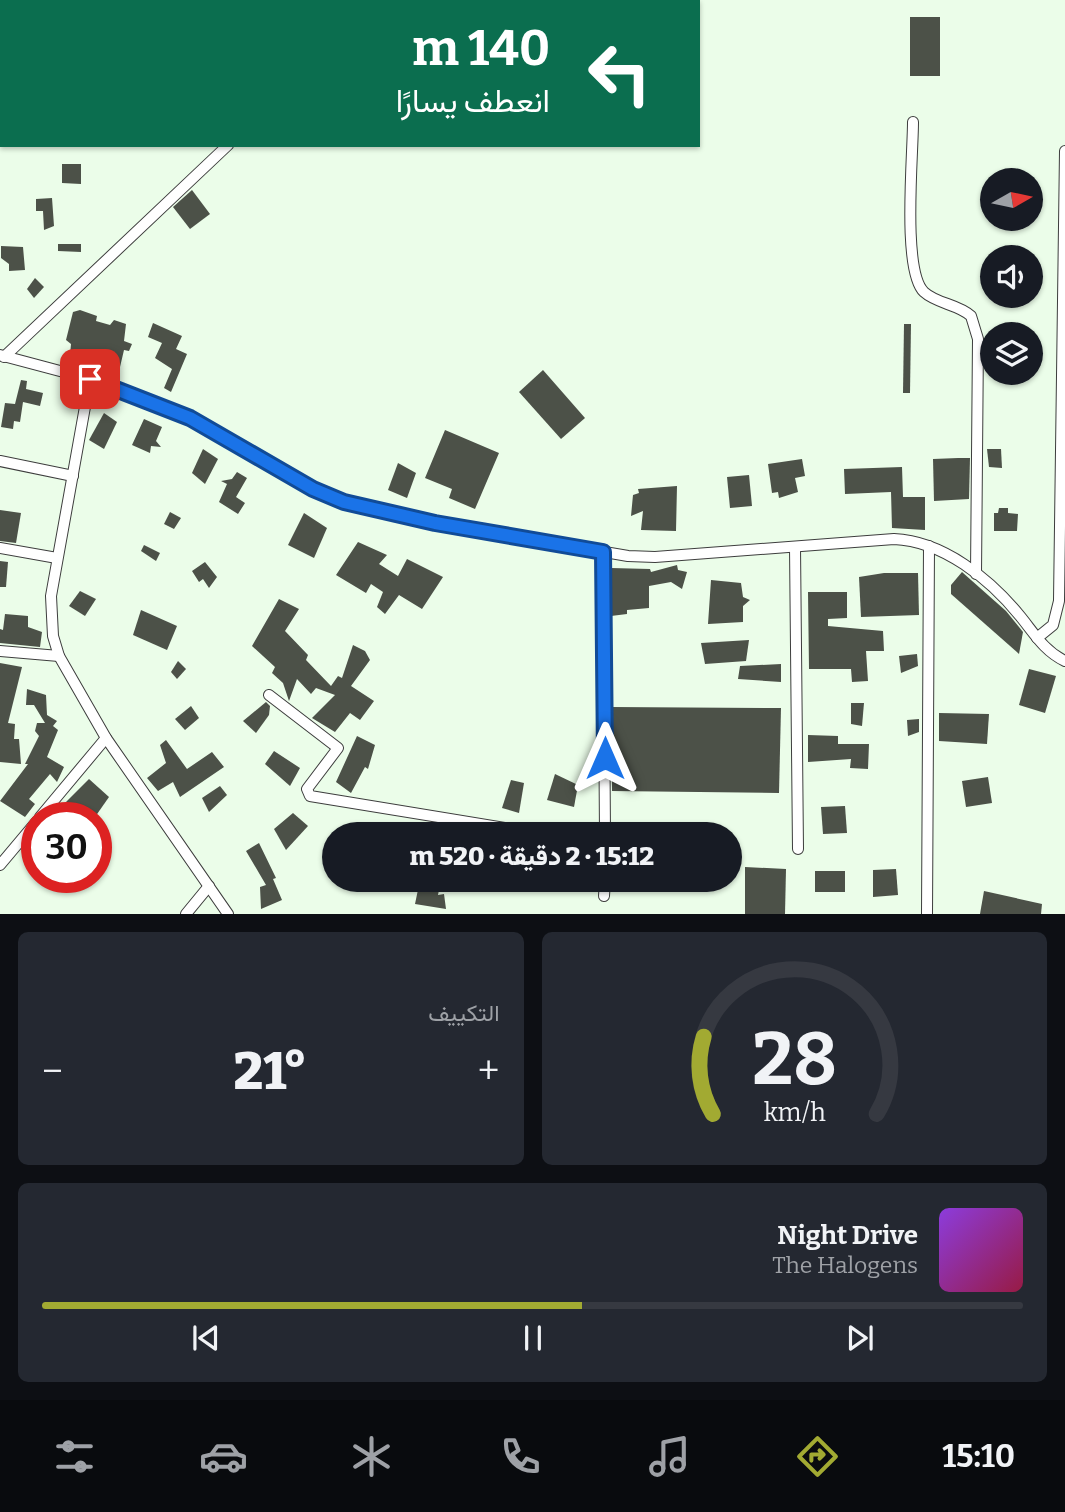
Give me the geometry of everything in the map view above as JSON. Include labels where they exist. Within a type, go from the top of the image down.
[{"type":"street","points":[[913,122],[911,253],[915,277],[925,293],[971,316],[978,339],[976,573]]},
{"type":"street","points":[[2,356],[226,147]]},
{"type":"street","points":[[1037,638],[1053,625],[1059,601],[1065,151]]},
{"type":"street","points":[[2,356],[90,379],[190,418],[313,489],[344,502],[435,523],[603,552],[655,557],[894,539],[929,546],[976,573],[1019,614],[1051,653],[1065,661]]},
{"type":"street","points":[[90,379],[50,606],[58,656],[106,738],[228,914]]},
{"type":"street","points":[[0,461],[73,476]]},
{"type":"street","points":[[927,914],[929,546]]},
{"type":"street","points":[[795,547],[798,849]]},
{"type":"street","points":[[0,548],[57,558]]},
{"type":"street","points":[[603,552],[605,822]]},
{"type":"street","points":[[0,651],[58,656]]},
{"type":"street","points":[[269,695],[338,748],[307,789],[310,796],[469,822]]},
{"type":"street","points":[[52,802],[106,738]]},
{"type":"street","points":[[0,865],[21,840]]},
{"type":"street","points":[[186,914],[209,886]]},
{"type":"building","points":[[910,17],[940,17],[940,76],[910,76]]},
{"type":"building","points":[[62,164],[81,164],[81,184],[62,183]]},
{"type":"building","points":[[192,190],[210,214],[190,229],[173,207]]},
{"type":"building","points":[[52,198],[54,226],[44,230],[43,211],[36,211],[36,199]]},
{"type":"building","points":[[58,244],[81,244],[81,252],[58,251]]},
{"type":"building","points":[[1,246],[23,247],[25,270],[9,271],[9,264],[1,258]]},
{"type":"building","points":[[35,278],[44,287],[34,298],[27,289]]},
{"type":"building","points":[[80,310],[97,316],[96,321],[110,325],[114,320],[126,324],[124,341],[132,344],[129,351],[124,350],[120,367],[70,355],[71,344],[66,340],[73,312]]},
{"type":"building","points":[[153,323],[182,336],[176,349],[187,354],[171,392],[164,388],[172,369],[155,358],[162,343],[148,337]]},
{"type":"building","points":[[904,324],[911,324],[910,393],[903,393]]},
{"type":"building","points":[[543,370],[585,418],[561,439],[519,392]]},
{"type":"building","points":[[21,380],[27,381],[26,389],[43,393],[40,406],[23,402],[20,422],[14,421],[13,429],[1,427],[5,403],[15,404]]},
{"type":"building","points":[[104,413],[117,422],[104,449],[89,440]]},
{"type":"building","points":[[144,419],[162,427],[156,441],[161,447],[151,446],[150,453],[132,445]]},
{"type":"building","points":[[445,430],[499,453],[475,509],[449,498],[452,489],[425,478]]},
{"type":"building","points":[[203,449],[218,459],[205,484],[192,473]]},
{"type":"building","points":[[987,449],[1001,449],[1002,468],[989,467]]},
{"type":"building","points":[[970,458],[969,499],[934,501],[933,459]]},
{"type":"building","points":[[802,459],[805,476],[795,478],[798,492],[779,498],[778,492],[772,493],[768,464]]},
{"type":"building","points":[[398,463],[416,473],[407,498],[388,490]]},
{"type":"building","points":[[902,467],[903,497],[925,497],[925,530],[892,528],[891,492],[845,494],[844,469]]},
{"type":"building","points":[[237,472],[247,478],[236,497],[245,503],[238,514],[219,502],[227,484],[221,481],[232,479]]},
{"type":"building","points":[[749,475],[752,506],[730,508],[727,477]]},
{"type":"building","points":[[677,486],[676,531],[641,530],[643,511],[631,516],[633,495],[639,493],[638,489]]},
{"type":"building","points":[[999,508],[1008,508],[1008,513],[1018,514],[1017,531],[994,531],[994,513],[998,513]]},
{"type":"building","points":[[0,510],[21,513],[16,543],[0,541]]},
{"type":"building","points":[[170,512],[181,518],[174,529],[164,524]]},
{"type":"building","points":[[304,513],[327,528],[314,558],[288,545]]},
{"type":"building","points":[[358,542],[387,555],[379,564],[398,576],[407,559],[443,577],[422,609],[399,595],[385,614],[377,607],[383,592],[371,584],[366,593],[336,575]]},
{"type":"building","points":[[144,545],[160,553],[156,561],[141,551]]},
{"type":"building","points":[[0,561],[8,562],[6,587],[0,587]]},
{"type":"building","points":[[205,562],[217,577],[209,588],[203,579],[199,582],[192,571]]},
{"type":"building","points":[[677,565],[678,570],[687,572],[682,589],[671,582],[649,586],[649,608],[627,610],[627,614],[611,616],[611,568],[650,569],[651,572]]},
{"type":"building","points":[[962,572],[1006,611],[1023,632],[1019,654],[951,594],[951,585]]},
{"type":"building","points":[[884,573],[918,573],[919,615],[861,617],[859,577]]},
{"type":"building","points":[[711,580],[741,583],[743,597],[750,600],[743,606],[743,622],[708,624]]},
{"type":"building","points":[[80,591],[96,599],[85,616],[69,606]]},
{"type":"building","points":[[808,592],[847,592],[847,618],[828,619],[828,626],[883,631],[884,651],[866,651],[868,681],[852,682],[851,669],[809,669]]},
{"type":"building","points":[[279,599],[299,609],[285,631],[308,655],[306,660],[331,686],[338,676],[342,678],[353,645],[365,651],[370,660],[351,686],[374,701],[360,720],[350,713],[335,732],[312,718],[335,695],[316,688],[311,694],[297,679],[289,701],[283,683],[272,673],[275,667],[252,646]]},
{"type":"building","points":[[141,610],[177,626],[167,650],[133,635]]},
{"type":"building","points":[[5,614],[28,616],[28,627],[42,632],[40,647],[0,643],[0,629],[3,630]]},
{"type":"building","points":[[749,640],[746,661],[705,664],[701,643]]},
{"type":"building","points":[[917,654],[918,666],[901,673],[899,656]]},
{"type":"building","points":[[178,661],[186,669],[177,679],[171,672]]},
{"type":"building","points":[[0,663],[22,667],[8,723],[15,724],[14,739],[19,739],[21,764],[0,762]]},
{"type":"building","points":[[781,664],[781,682],[738,679],[740,666]]},
{"type":"building","points":[[1029,669],[1056,676],[1045,713],[1019,705]]},
{"type":"building","points":[[27,689],[46,695],[47,715],[57,721],[53,726],[58,730],[47,757],[64,767],[57,782],[50,774],[29,799],[33,802],[21,802],[21,814],[0,801],[28,764],[25,764],[39,736],[35,731],[37,723],[45,723],[34,705],[26,705]]},
{"type":"building","points":[[266,702],[270,706],[269,715],[256,733],[243,721]]},
{"type":"building","points":[[851,703],[864,703],[862,726],[851,724]]},
{"type":"building","points":[[191,706],[199,718],[185,730],[175,719]]},
{"type":"building","points":[[612,707],[781,708],[779,793],[612,791]]},
{"type":"building","points":[[939,713],[989,714],[987,744],[939,741]]},
{"type":"building","points":[[919,719],[919,732],[908,736],[907,720]]},
{"type":"building","points":[[808,735],[838,736],[838,744],[869,744],[868,769],[850,768],[851,759],[808,762]]},
{"type":"building","points":[[357,736],[375,745],[368,769],[365,767],[351,793],[336,782]]},
{"type":"building","points":[[166,740],[187,769],[212,752],[224,767],[180,797],[173,782],[158,791],[147,778],[166,763],[160,745]]},
{"type":"building","points":[[274,751],[300,768],[290,786],[265,764]]},
{"type":"building","points":[[555,774],[578,785],[574,807],[547,800]]},
{"type":"building","points":[[988,777],[992,803],[966,807],[962,781]]},
{"type":"building","points":[[89,779],[109,797],[106,802],[66,802]]},
{"type":"building","points":[[511,780],[524,783],[519,813],[502,808]]},
{"type":"building","points":[[220,786],[227,795],[209,812],[202,798]]},
{"type":"building","points":[[845,806],[847,833],[823,834],[821,807]]},
{"type":"building","points":[[293,813],[308,826],[286,850],[274,829]]},
{"type":"building","points":[[259,843],[276,878],[273,879],[282,900],[261,909],[260,887],[266,885],[246,851]]},
{"type":"building","points":[[745,867],[786,869],[785,914],[745,914]]},
{"type":"building","points":[[896,869],[898,895],[873,897],[873,870]]},
{"type":"building","points":[[815,871],[845,871],[845,892],[815,892]]},
{"type":"building","points":[[984,891],[1042,904],[1041,914],[980,914]]},
{"type":"building","points":[[418,892],[439,892],[438,895],[444,894],[446,909],[415,904]]},
{"type":"route","points":[[90,379],[190,418],[313,489],[344,502],[435,523],[603,552],[605,758]]}]
